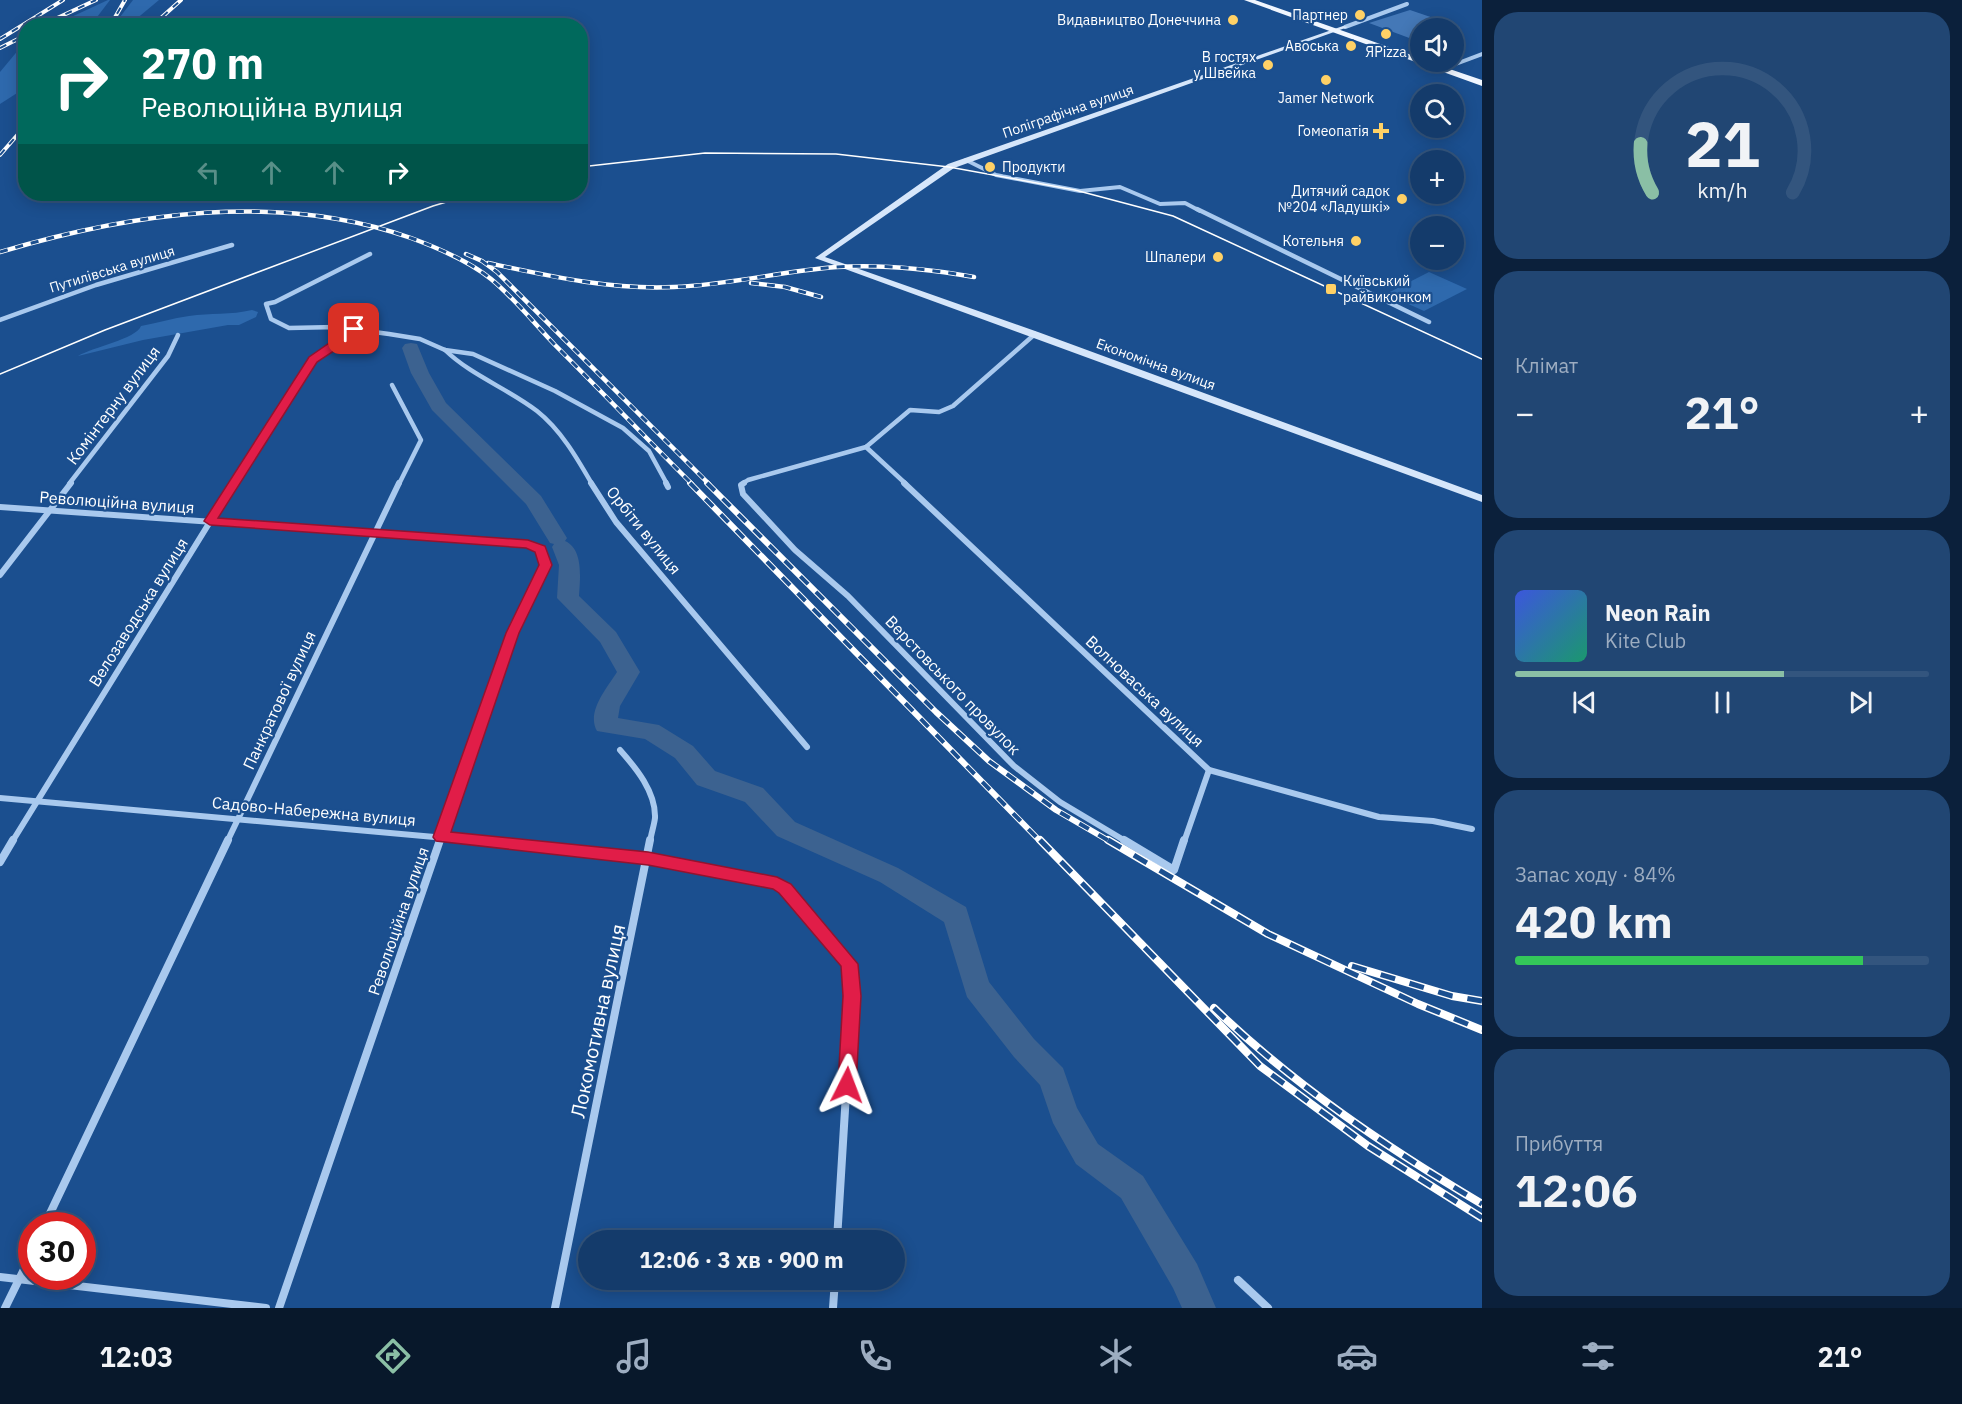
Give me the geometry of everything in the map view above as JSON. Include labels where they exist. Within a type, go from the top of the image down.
[{"type":"main road","points":[[1248,0],[1410,57]]},
{"type":"main road","points":[[1268,0],[1410,50]]},
{"type":"main road","points":[[1464,69],[1482,76]]},
{"type":"main road","points":[[1452,72],[1482,83]]},
{"type":"street","points":[[1345,27],[1407,4],[1401,2]]},
{"type":"street","name":"Поліграфічна вулиця","points":[[819,258],[945,170],[966,160],[1345,27]]},
{"type":"street","points":[[1464,61],[1482,54]]},
{"type":"street","points":[[966,160],[996,175],[1080,190],[1120,187],[1160,204],[1175,206],[1185,203],[1430,322]]},
{"type":"street","name":"Путилівська вулиця","points":[[0,320],[96,285],[232,245]]},
{"type":"street","points":[[370,254],[275,302],[266,304],[271,319],[289,328],[354,329],[420,339],[445,350],[473,354],[555,391],[623,428],[649,451],[668,487]]},
{"type":"street","name":"Економічна вулиця","points":[[819,258],[1035,334],[1482,499]]},
{"type":"street","name":"Велозаводська вулиця","points":[[0,862],[210,521],[313,360],[343,340],[354,329]]},
{"type":"street","points":[[866,447],[910,410],[939,412],[954,406],[1035,334]]},
{"type":"street","name":"Комінтерну вулиця","points":[[0,575],[168,356],[178,335]]},
{"type":"street","name":"Орбіти вулиця","points":[[445,350],[458,364],[549,421],[567,442],[595,492],[616,522],[807,747]]},
{"type":"street","name":"Панкратової вулиця","points":[[51,1212],[374,533],[422,440],[392,386]]},
{"type":"street","name":"Верстовського провулок","points":[[866,447],[757,477],[741,485],[743,494],[795,550],[848,596],[1014,766],[1060,802],[1174,870],[1209,770]]},
{"type":"street","name":"Волноваська вулиця","points":[[866,447],[1209,770],[1379,817],[1433,820],[1472,829]]},
{"type":"street","name":"Революційна вулиця","points":[[0,507],[528,544],[540,549],[543,555],[545,565],[512,633],[279,1308]]},
{"type":"street","name":"Локомотивна вулиця","points":[[555,1308],[655,817],[653,802],[642,773],[620,750]]},
{"type":"street","name":"Садово-Набережна вулиця","points":[[0,798],[441,837],[648,858],[777,883],[785,888],[849,964],[852,996],[838,1230]]},
{"type":"street","points":[[0,1276],[18,1279]]},
{"type":"street","points":[[1238,1280],[1268,1308]]},
{"type":"street","points":[[5,1308],[18,1281]]},
{"type":"street","points":[[96,1288],[266,1308]]},
{"type":"street","points":[[833,1308],[834,1290]]},
{"type":"shaded area","points":[[108,0],[110,0],[96,18],[69,18]]},
{"type":"shaded area","points":[[133,0],[159,0],[137,18],[119,18]]},
{"type":"shaded area","points":[[18,50],[18,92],[0,104],[0,72]]},
{"type":"shaded area","points":[[1429,272],[1467,289],[1424,311],[1386,294]]},
{"type":"shaded area","points":[[252,310],[258,312],[256,317],[239,325],[143,340],[78,356],[131,335],[141,326],[189,316]]},
{"type":"building","points":[[1410,10],[1434,18],[1410,18],[1410,38],[1369,23]]},
{"type":"waterway","points":[[411,348],[420,373],[438,406],[534,500],[557,538]]},
{"type":"waterway","points":[[562,547],[570,565],[568,598],[608,637],[629,672],[608,705],[605,725],[651,731],[684,752],[706,778],[754,795],[786,829],[889,875],[956,915],[977,988],[1024,1048],[1053,1078],[1064,1113],[1087,1154],[1132,1187],[1185,1276],[1199,1308]]},
{"type":"tram line","points":[[588,166],[705,153],[836,154],[949,167],[1075,190],[1173,216],[1482,359]]},
{"type":"tram line","points":[[0,374],[105,330],[450,201]]},
{"type":"railway","points":[[34,18],[63,0]]},
{"type":"railway","points":[[57,18],[96,0]]},
{"type":"railway","points":[[115,18],[125,0]]},
{"type":"railway","points":[[161,18],[181,0]]},
{"type":"railway","points":[[0,39],[18,28]]},
{"type":"railway","points":[[0,48],[18,39]]},
{"type":"railway","points":[[0,155],[18,134]]},
{"type":"railway","points":[[0,252],[50,238],[153,218],[257,211],[309,215],[361,224],[411,238],[463,261],[482,272],[499,286],[692,484]]},
{"type":"railway","points":[[466,254],[482,261],[497,272],[709,484]]},
{"type":"railway","points":[[488,263],[580,281],[650,287],[695,286],[854,266],[906,268],[974,277]]},
{"type":"railway","points":[[751,283],[785,287],[821,297]]},
{"type":"railway","points":[[690,483],[1041,842]]},
{"type":"railway","points":[[707,483],[936,712],[989,761],[1056,810],[1111,842]]},
{"type":"railway","points":[[1040,840],[1260,1066],[1368,1146],[1482,1218]]},
{"type":"railway","points":[[1108,840],[1268,934],[1418,1004],[1482,1030]]},
{"type":"railway","points":[[1352,966],[1452,996],[1482,1001]]},
{"type":"railway","points":[[1214,1008],[1277,1064],[1342,1114],[1376,1138],[1482,1204]]},
{"type":"place","name":"Партнер","points":[[1360,15]]},
{"type":"place","name":"Видавництво Донеччина","points":[[1233,20]]},
{"type":"place","name":"ЯPizza","points":[[1386,34]]},
{"type":"place","name":"Авоська","points":[[1351,46]]},
{"type":"place","name":"В гостях у Швейка","points":[[1268,65]]},
{"type":"place","name":"Jamer Network","points":[[1326,80]]},
{"type":"place","name":"Гомеопатія","points":[[1381,131]]},
{"type":"place","name":"Продукти","points":[[990,167]]},
{"type":"place","name":"Дитячий садок №204 «Ладушкі»","points":[[1402,199]]},
{"type":"place","name":"Котельня","points":[[1356,241]]},
{"type":"place","name":"Шпалери","points":[[1218,257]]},
{"type":"place","name":"Київський райвиконком","points":[[1331,289]]},
{"type":"route","points":[[354,329],[343,340],[313,360],[210,521],[528,544],[540,549],[545,565],[512,633],[441,837],[648,858],[777,883],[785,888],[849,964],[852,996],[847,1085]]}]
